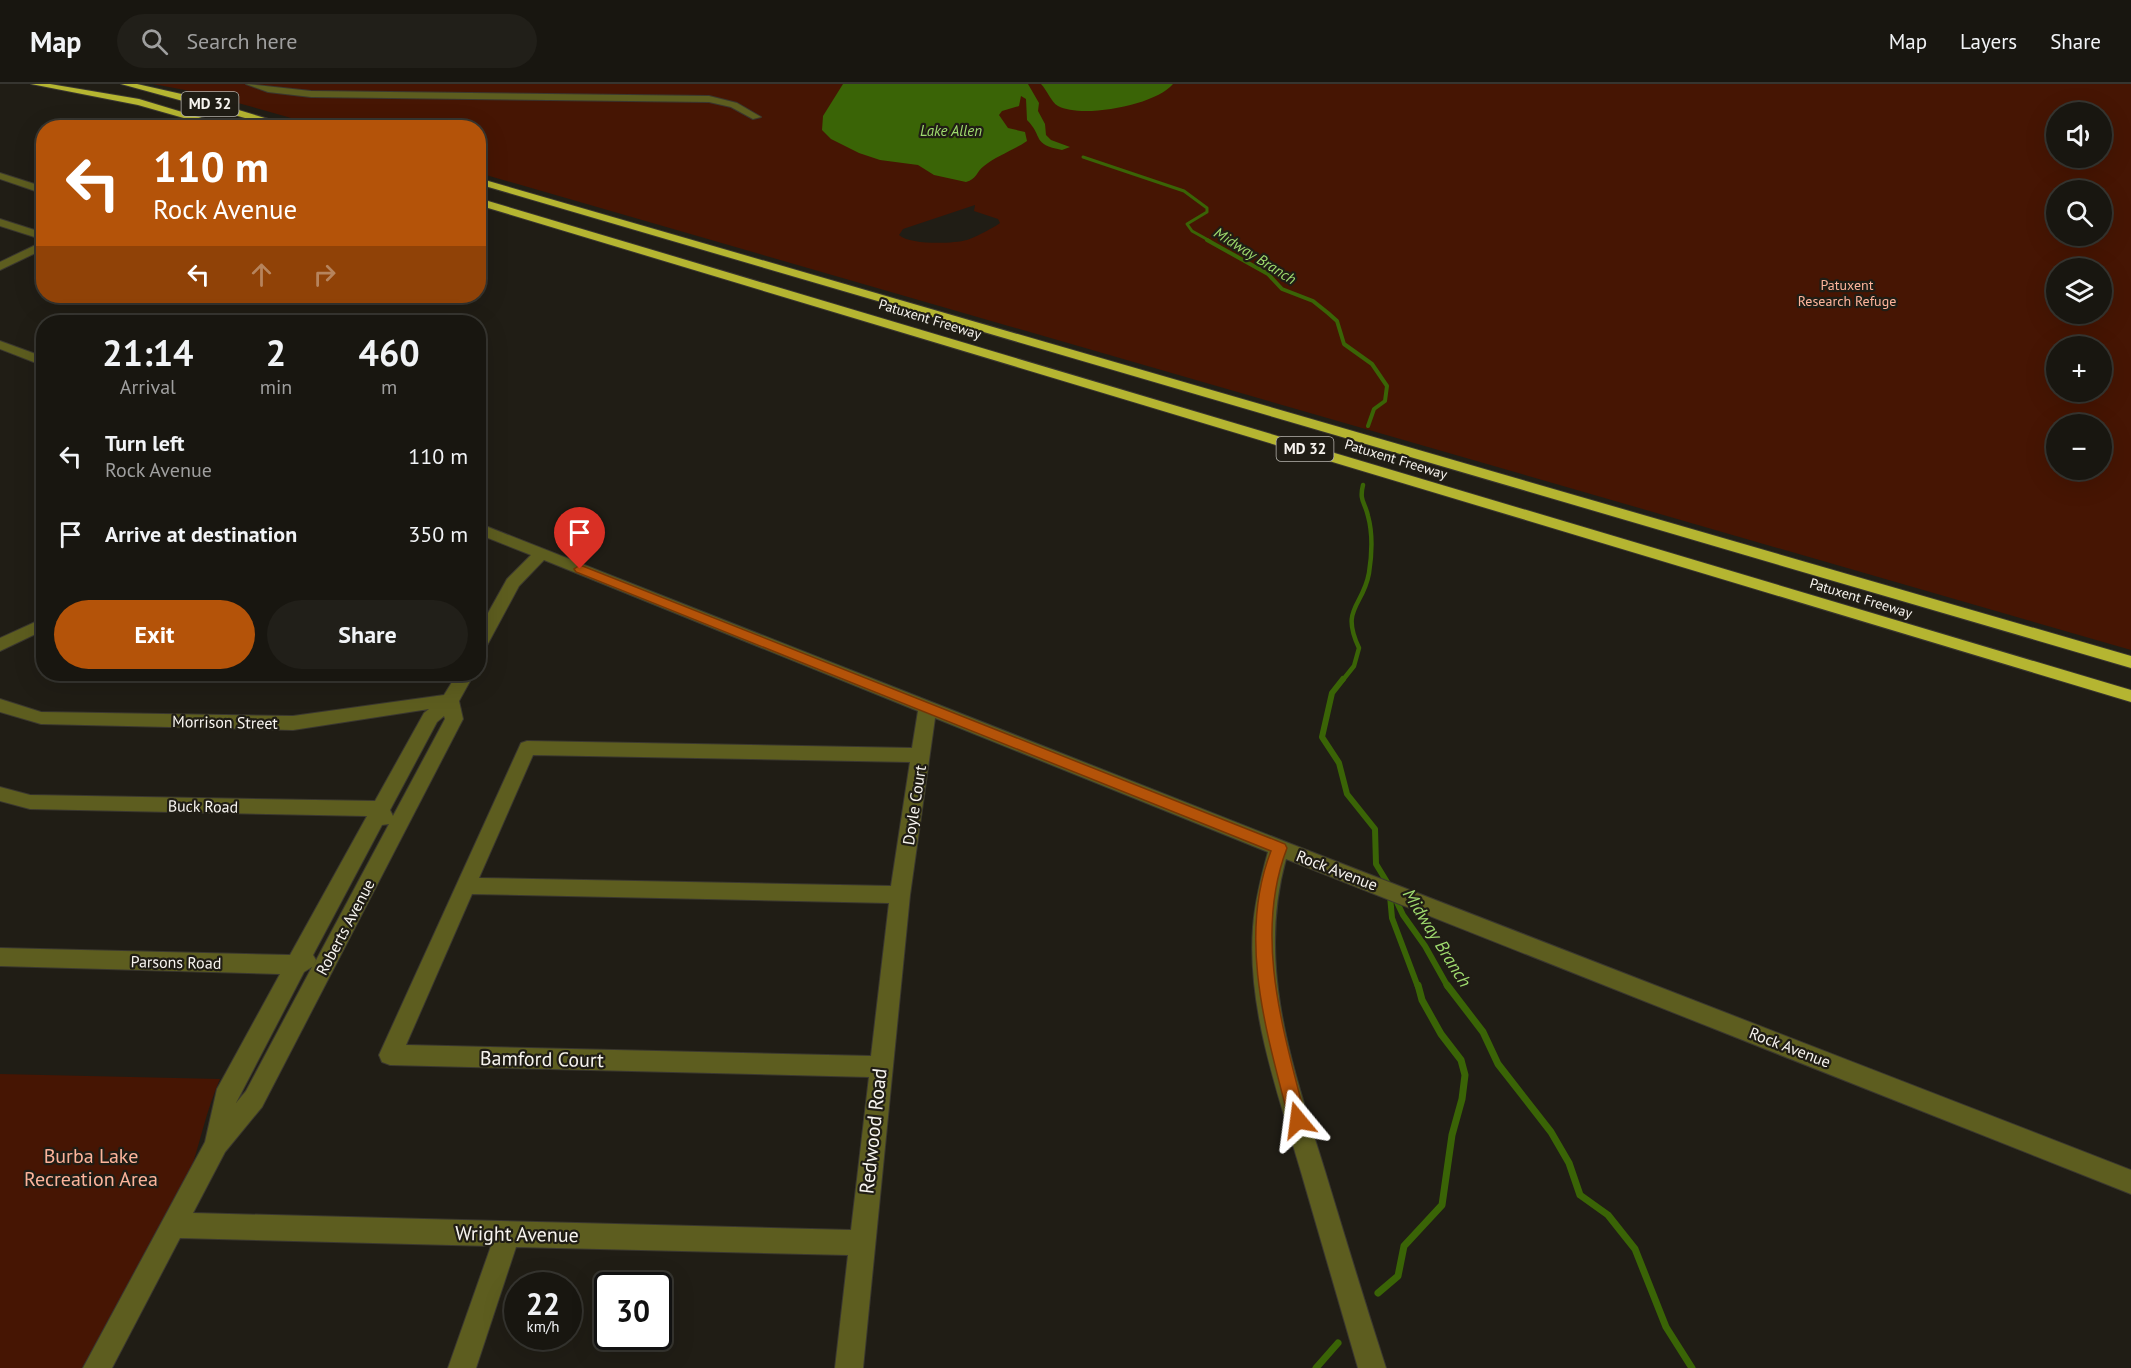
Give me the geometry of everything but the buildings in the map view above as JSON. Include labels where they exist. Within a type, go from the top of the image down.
[{"type":"highway","name":"MD 32","points":[[35,84],[111,96],[201,120]]},
{"type":"highway","name":"MD 32","points":[[125,84],[199,100],[267,120]]},
{"type":"highway","name":"Patuxent Freeway","points":[[486,183],[2131,662]]},
{"type":"highway","name":"Patuxent Freeway","points":[[486,203],[2131,696]]},
{"type":"street","points":[[250,84],[268,89],[311,94],[709,99],[734,105],[756,117]]},
{"type":"street","points":[[0,176],[36,188]]},
{"type":"street","points":[[0,222],[36,234]]},
{"type":"street","points":[[0,277],[3,265],[36,248]]},
{"type":"street","points":[[0,345],[36,359]]},
{"type":"street","name":"Rock Avenue","points":[[486,531],[926,714],[1418,901],[2131,1182]]},
{"type":"street","points":[[486,632],[513,583],[541,554]]},
{"type":"street","points":[[0,645],[36,627]]},
{"type":"street","name":"Roberts Avenue","points":[[217,1144],[225,1097],[430,718],[450,701],[461,681]]},
{"type":"street","name":"Roberts Avenue","points":[[97,1368],[217,1144],[254,1099],[454,719],[450,701]]},
{"type":"street","name":"Morrison Street","points":[[0,705],[41,718],[293,723],[406,705],[450,701]]},
{"type":"street","points":[[922,755],[926,714]]},
{"type":"street","name":"Doyle Court","points":[[466,886],[527,748],[922,755],[900,895]]},
{"type":"street","name":"Buck Road","points":[[0,794],[30,802],[380,809]]},
{"type":"street","points":[[380,809],[394,833]]},
{"type":"street","points":[[1279,848],[1270,872],[1263,923],[1263,950],[1272,1020],[1291,1098],[1372,1368]]},
{"type":"street","points":[[466,886],[900,895]]},
{"type":"street","name":"Bamford Court","points":[[466,886],[390,1055],[880,1067]]},
{"type":"street","name":"Redwood Road","points":[[849,1368],[900,895]]},
{"type":"street","points":[[297,965],[342,932]]},
{"type":"street","name":"Parsons Road","points":[[0,957],[297,965]]},
{"type":"street","name":"Wright Avenue","points":[[173,1225],[861,1243]]},
{"type":"street","points":[[462,1368],[508,1234]]},
{"type":"green space","name":"Patuxent Research Refuge","points":[[153,84],[2131,84],[2131,650],[486,175],[486,120],[298,120],[206,94]],"holes":[[[975,205],[974,211],[998,219],[1000,223],[974,237],[960,241],[921,242],[899,235],[903,229]]]},
{"type":"green space","name":"Burba Lake Recreation Area","points":[[0,1074],[220,1079],[189,1176],[85,1368],[0,1368]]},
{"type":"water","name":"Lake Allen","points":[[843,84],[1028,84],[1039,103],[1038,111],[1045,124],[1046,135],[1051,140],[1070,147],[1062,150],[1052,148],[1039,139],[1027,120],[1026,99],[1021,96],[1019,106],[1002,111],[999,115],[1008,128],[1025,132],[1027,141],[989,162],[970,181],[934,175],[918,165],[880,160],[859,153],[831,139],[822,130],[823,116]]},
{"type":"water","points":[[1041,84],[1173,84],[1164,92],[1135,104],[1084,111],[1069,110],[1058,106]]},
{"type":"waterway","name":"Midway Branch","points":[[1083,157],[1184,191],[1207,208],[1207,212],[1187,224],[1192,231],[1210,241]]},
{"type":"waterway","name":"Midway Branch","points":[[1207,240],[1268,274],[1282,289],[1313,301],[1337,321],[1344,344],[1372,364],[1387,386],[1385,401],[1374,409],[1368,426]]},
{"type":"waterway","name":"Midway Branch","points":[[1342,681],[1354,666],[1359,648],[1354,635],[1352,616],[1366,584],[1371,559],[1371,530],[1362,498],[1363,485]]},
{"type":"waterway","name":"Midway Branch","points":[[1343,679],[1332,693],[1322,737],[1339,763],[1347,794],[1375,829],[1376,864],[1390,887]]},
{"type":"waterway","points":[[1390,896],[1392,918],[1418,987]]},
{"type":"waterway","name":"Midway Branch","points":[[1395,898],[1403,915],[1425,946],[1448,987]]},
{"type":"waterway","points":[[1378,1293],[1398,1276],[1404,1246],[1442,1205],[1452,1135],[1462,1099],[1465,1075],[1461,1060],[1441,1034],[1422,1000],[1418,985]]},
{"type":"waterway","name":"Midway Branch","points":[[1447,985],[1483,1032],[1498,1064],[1551,1132],[1569,1163],[1580,1195],[1608,1215],[1635,1249],[1666,1327],[1692,1368]]},
{"type":"waterway","points":[[1316,1368],[1338,1343]]},
{"type":"route","points":[[580,569],[1279,848],[1270,872],[1266,896],[1263,950],[1272,1020],[1280,1058],[1298,1120]]}]
